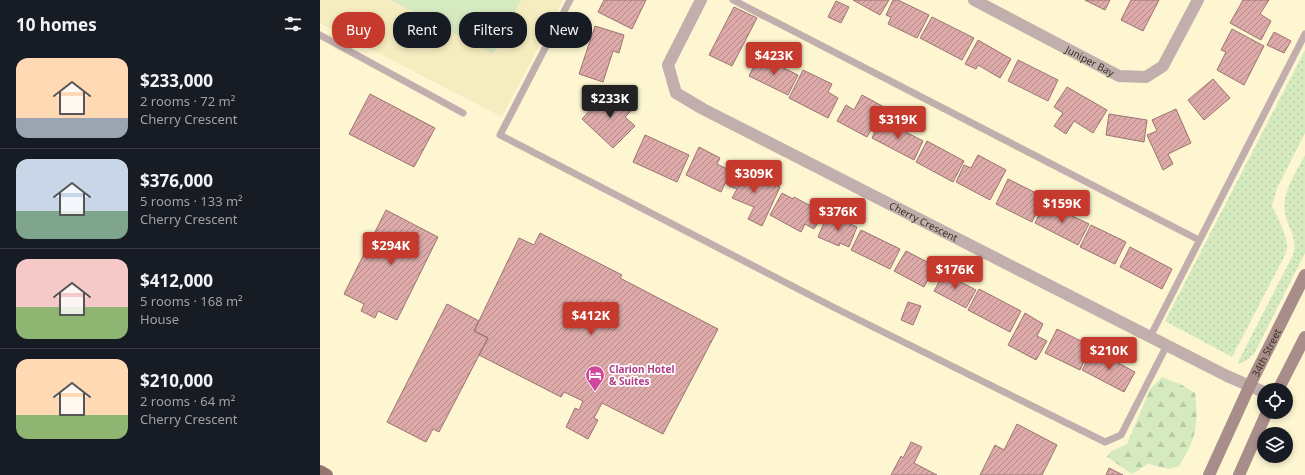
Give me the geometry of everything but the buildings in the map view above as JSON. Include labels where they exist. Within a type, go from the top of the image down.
[{"type":"main road","name":"34th Street","points":[[1209,475],[1250,385],[1305,275]]},
{"type":"main road","points":[[1282,383],[1305,337]]},
{"type":"main road","points":[[1239,475],[1264,419]]},
{"type":"main road","points":[[320,471],[327,475]]},
{"type":"street","name":"Cherry Crescent","points":[[701,0],[668,65],[676,93],[703,109],[1150,337],[1227,376],[1257,388]]},
{"type":"street","name":"Juniper Bay","points":[[974,0],[1119,76],[1146,77],[1163,66],[1198,0]]},
{"type":"lane","points":[[570,0],[500,135],[826,303],[1105,442],[1121,435],[1167,345]]},
{"type":"lane","points":[[733,0],[1199,240]]},
{"type":"lane","points":[[1150,337],[1305,34]]},
{"type":"lane","points":[[320,36],[463,113]]},
{"type":"shaded area","points":[[320,0],[563,0],[557,12],[535,12],[535,48],[538,48],[502,117],[368,48],[385,48],[385,12],[332,12],[332,29],[320,23]]},
{"type":"green space","points":[[391,0],[521,0],[515,12],[459,12],[459,36],[451,32],[451,12],[414,12]]},
{"type":"green space","points":[[482,48],[496,48],[493,54]]},
{"type":"green space","points":[[1305,50],[1305,133],[1277,188],[1272,206],[1284,232],[1287,250],[1232,357],[1165,321]]},
{"type":"green space","points":[[1305,155],[1305,253],[1254,354],[1247,360],[1238,364],[1293,255],[1294,243],[1286,219],[1284,206],[1290,183]]},
{"type":"green space","points":[[1162,377],[1182,385],[1195,393],[1197,414],[1193,440],[1179,466],[1170,469],[1148,464],[1132,474],[1107,457],[1110,452],[1127,444],[1150,389]]},
{"type":"place","name":"Clarion Hotel & Suites","points":[[595,392]]}]
